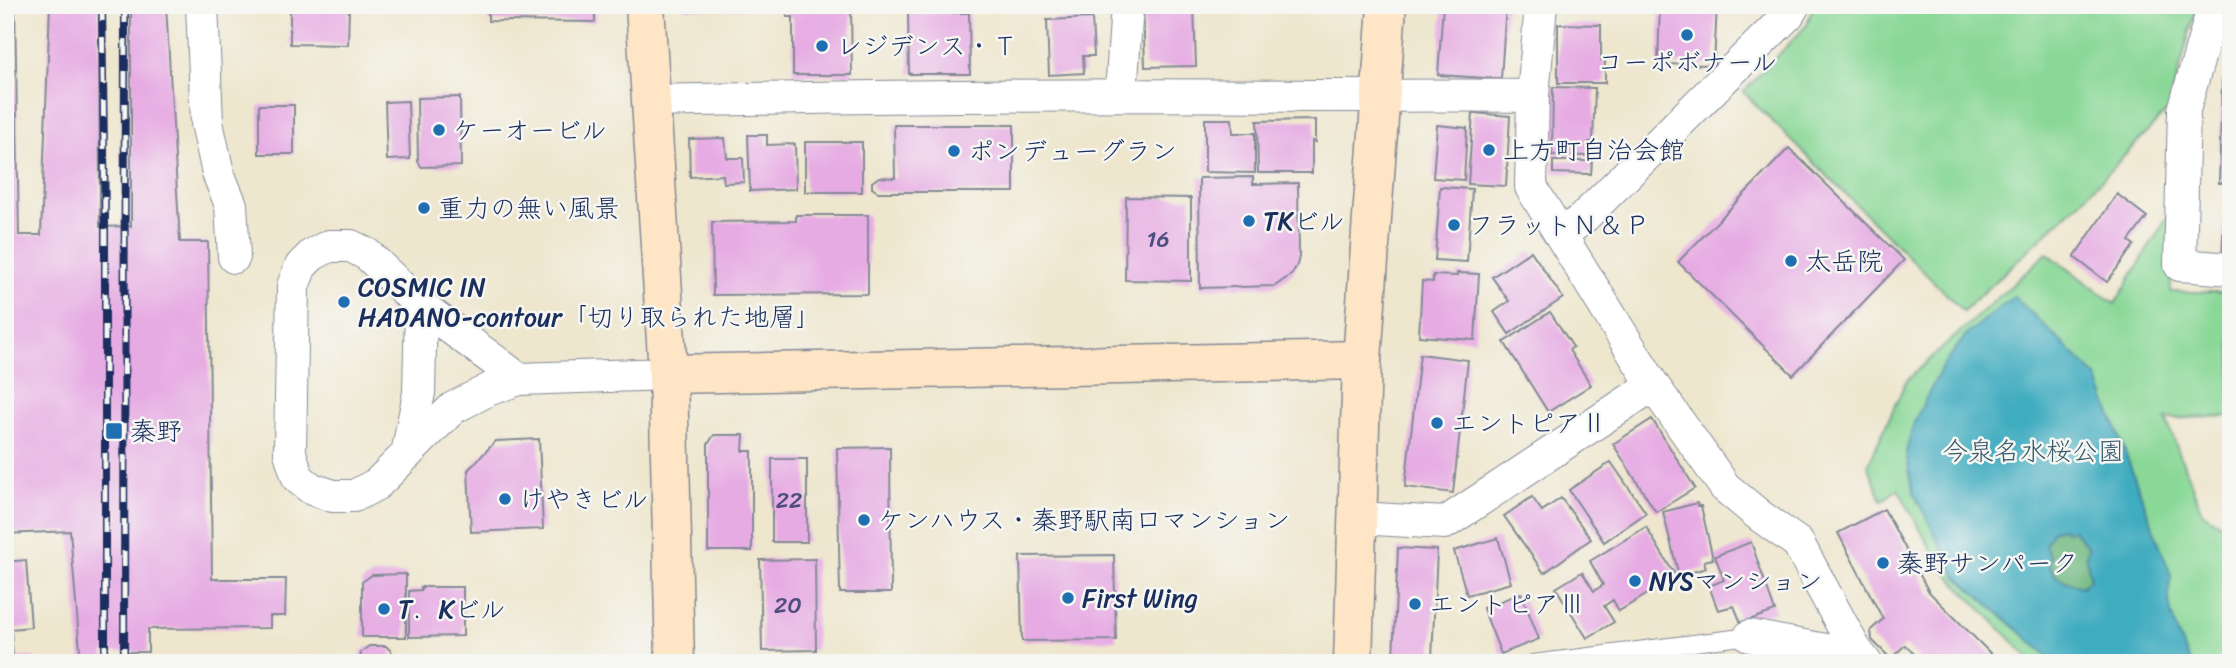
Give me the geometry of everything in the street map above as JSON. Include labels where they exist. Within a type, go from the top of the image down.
[{"type":"street","points":[[202,5],[207,123],[218,173],[231,205],[234,257]]},
{"type":"street","points":[[645,5],[668,374],[676,663]]},
{"type":"street","points":[[1121,94],[1127,5]]},
{"type":"street","points":[[1353,663],[1362,360],[1387,5]]},
{"type":"street","points":[[1541,5],[1533,96],[1531,187],[1653,385],[1725,487],[1760,516],[1798,542],[1861,656]]},
{"type":"street","points":[[1562,234],[1582,219],[1788,15],[1794,5]]},
{"type":"street","points":[[2214,5],[2184,110],[2180,265],[2231,269]]},
{"type":"street","points":[[651,101],[1121,94],[1533,96]]},
{"type":"street","points":[[519,379],[421,306],[368,255],[351,246],[329,246],[301,266],[293,286],[290,453],[298,478],[312,489],[333,496],[354,496],[377,484],[453,408],[490,389],[519,379],[1362,360]]},
{"type":"street","points":[[407,454],[419,393],[421,306]]},
{"type":"street","points":[[1357,518],[1445,523],[1653,385]]},
{"type":"street","points":[[1750,636],[1861,656]]},
{"type":"lane","points":[[1533,663],[1750,636]]},
{"type":"green space","points":[[1813,5],[2197,5],[2169,109],[2081,201],[1963,311],[1743,92],[1807,25]]},
{"type":"green space","name":"今泉名水桜公園","points":[[2170,212],[2171,292],[2231,292],[2231,416],[2166,419],[2202,512],[2231,531],[2231,663],[2034,663],[1942,569],[1898,489],[1882,501],[1868,465],[1906,381],[2047,253],[2115,304]]},
{"type":"green space","points":[[2073,529],[2089,548],[2086,556],[2091,579],[2082,587],[2059,578],[2049,562],[2045,545],[2053,530]]},
{"type":"water","points":[[2014,296],[2097,377],[2172,578],[2169,588],[2170,610],[2191,663],[2044,663],[2048,656],[1957,577],[1913,492],[1906,452],[1914,422],[1942,367],[1967,334]],"holes":[[[2064,528],[2068,532],[2073,529],[2089,548],[2086,556],[2091,579],[2082,587],[2059,578],[2051,570],[2051,558],[2045,545],[2053,530]]]},
{"type":"building","points":[[5,5],[15,5],[19,235],[41,235],[50,5],[99,5],[100,227],[131,226],[131,5],[166,5],[180,242],[208,242],[212,579],[286,579],[285,616],[270,616],[270,628],[148,629],[148,652],[104,652],[104,663],[81,663],[70,531],[5,534]]},
{"type":"building","points":[[290,5],[349,5],[348,45],[290,44]]},
{"type":"building","points":[[488,5],[595,5],[595,22],[488,21]]},
{"type":"building","points":[[685,5],[751,5],[751,9],[685,9]]},
{"type":"building","name":"レジデンス・Ｔ","points":[[786,5],[846,5],[846,8],[851,8],[852,75],[793,75],[793,17],[787,17]]},
{"type":"building","points":[[909,5],[969,5],[969,10],[909,10]]},
{"type":"building","points":[[1143,5],[1194,5],[1196,66],[1145,67]]},
{"type":"building","points":[[1443,5],[1506,5],[1501,79],[1438,75]]},
{"type":"building","name":"コーポボナール","points":[[1660,5],[1717,5],[1714,65],[1658,64]]},
{"type":"building","points":[[908,13],[969,13],[970,74],[909,74]]},
{"type":"building","points":[[1092,18],[1094,56],[1083,56],[1084,73],[1049,75],[1047,20]]},
{"type":"building","points":[[1558,24],[1601,25],[1601,60],[1605,60],[1605,83],[1558,83]]},
{"type":"building","points":[[2222,81],[2231,81],[2231,183],[2219,183]]},
{"type":"building","points":[[1553,87],[1595,88],[1593,142],[1589,142],[1589,156],[1552,155]]},
{"type":"building","name":"ケーオービル","points":[[460,97],[461,166],[421,167],[418,161],[417,98]]},
{"type":"building","points":[[408,101],[410,159],[387,160],[385,102]]},
{"type":"building","points":[[259,105],[294,105],[294,154],[259,154]]},
{"type":"building","name":"上方町自治会館","points":[[1473,113],[1510,116],[1506,186],[1468,184]]},
{"type":"building","points":[[1205,119],[1232,119],[1233,133],[1255,133],[1255,173],[1205,172]]},
{"type":"building","points":[[1315,120],[1312,173],[1258,173],[1257,121]]},
{"type":"building","name":"ポンデューグラン","points":[[894,125],[1014,125],[1014,192],[878,192],[872,188],[872,182],[879,177],[895,178]]},
{"type":"building","name":"フラットＮ＆Ｐ","points":[[1437,125],[1467,128],[1464,180],[1433,178]]},
{"type":"building","points":[[748,135],[767,135],[767,145],[795,144],[796,189],[750,191]]},
{"type":"building","points":[[725,138],[727,158],[743,158],[744,182],[724,183],[723,175],[690,177],[689,139]]},
{"type":"building","points":[[805,142],[862,142],[862,192],[805,192]]},
{"type":"building","name":"太岳院","points":[[1789,148],[1904,260],[1793,375],[1678,262]]},
{"type":"building","points":[[1553,161],[1592,161],[1591,174],[1553,173]]},
{"type":"building","name":"TKビル","points":[[1253,177],[1253,184],[1298,183],[1297,265],[1292,274],[1275,286],[1200,288],[1199,178]]},
{"type":"building","name":"フラットＮ＆Ｐ","points":[[1440,187],[1472,189],[1467,262],[1435,260]]},
{"type":"building","points":[[2117,194],[2147,217],[2129,241],[2134,245],[2107,282],[2074,257]]},
{"type":"building","points":[[1126,197],[1191,198],[1191,281],[1125,280]]},
{"type":"building","points":[[2225,197],[2231,197],[2231,260],[2222,260]]},
{"type":"building","points":[[796,215],[868,215],[868,294],[713,295],[712,222],[796,221]]},
{"type":"building","points":[[1531,251],[1563,298],[1509,334],[1494,312],[1509,301],[1492,277]]},
{"type":"building","points":[[1457,273],[1479,274],[1475,340],[1419,336],[1422,281],[1433,282],[1433,275],[1457,276]]},
{"type":"building","points":[[1550,312],[1573,347],[1569,350],[1591,385],[1548,412],[1504,342]]},
{"type":"building","name":"エントピアⅡ","points":[[1420,354],[1468,360],[1453,493],[1405,487]]},
{"type":"building","points":[[1652,419],[1695,488],[1656,512],[1613,444]]},
{"type":"building","points":[[714,435],[744,435],[743,451],[752,451],[752,551],[708,551],[708,444]]},
{"type":"building","name":"けやきビル","points":[[539,439],[543,529],[471,532],[468,470],[496,441]]},
{"type":"building","name":"ケンハウス・秦野駅南口マンション","points":[[890,447],[891,593],[840,593],[837,448]]},
{"type":"building","points":[[772,459],[807,459],[807,542],[772,542]]},
{"type":"building","points":[[1611,462],[1646,513],[1604,542],[1569,490]]},
{"type":"building","points":[[1532,497],[1542,511],[1561,498],[1591,539],[1544,573],[1504,516]]},
{"type":"building","points":[[1697,503],[1701,506],[1713,559],[1704,561],[1706,568],[1679,576],[1663,512]]},
{"type":"building","name":"秦野サンパーク","points":[[1884,509],[1929,592],[2000,663],[1923,663],[1905,645],[1891,659],[1872,640],[1871,630],[1883,619],[1838,533]]},
{"type":"building","name":"NYSマンション","points":[[1646,527],[1676,577],[1619,611],[1613,600],[1604,606],[1614,622],[1587,638],[1556,588],[1582,572],[1594,591],[1603,585],[1590,561]]},
{"type":"building","points":[[1498,538],[1511,583],[1467,595],[1454,551]]},
{"type":"building","points":[[1751,542],[1775,611],[1741,623],[1734,606],[1718,610],[1709,586],[1724,580],[1715,556]]},
{"type":"building","name":"エントピアⅢ","points":[[1398,548],[1437,550],[1432,659],[1393,658]]},
{"type":"building","name":"First Wing","points":[[1114,555],[1116,640],[1022,641],[1020,556]]},
{"type":"building","points":[[815,559],[816,650],[762,651],[760,560]]},
{"type":"building","points":[[26,560],[31,627],[11,629],[13,658],[34,657],[35,663],[5,663],[5,562]]},
{"type":"building","name":"T．Kビル","points":[[406,574],[406,637],[362,637],[362,582],[372,575]]},
{"type":"building","points":[[421,587],[463,587],[463,636],[409,637],[409,591],[421,590]]},
{"type":"building","points":[[1521,593],[1539,639],[1501,654],[1483,608]]},
{"type":"building","points":[[369,646],[386,646],[392,652],[391,659],[388,663],[360,663],[361,652]]},
{"type":"railway","points":[[102,5],[105,663]]},
{"type":"railway","points":[[124,663],[125,5]]},
{"type":"place","name":"コーポボナール","points":[[1687,35]]},
{"type":"place","name":"レジデンス・Ｔ","points":[[822,46]]},
{"type":"place","name":"ケーオービル","points":[[439,130]]},
{"type":"place","name":"上方町自治会館","points":[[1489,150]]},
{"type":"place","name":"ポンデューグラン","points":[[954,151]]},
{"type":"place","name":"重力の無い風景","points":[[424,208]]},
{"type":"place","name":"TKビル","points":[[1249,221]]},
{"type":"place","name":"フラットＮ＆Ｐ","points":[[1454,225]]},
{"type":"place","name":"太岳院","points":[[1791,261]]},
{"type":"place","name":"COSMIC IN HADANO-contour「切り取られた地層」","points":[[344,302]]},
{"type":"place","name":"エントピアⅡ","points":[[1437,423]]},
{"type":"place","name":"秦野","points":[[114,431]]},
{"type":"place","name":"けやきビル","points":[[505,499]]},
{"type":"place","name":"ケンハウス・秦野駅南口マンション","points":[[864,520]]},
{"type":"place","name":"秦野サンパーク","points":[[1883,563]]},
{"type":"place","name":"NYSマンション","points":[[1635,581]]},
{"type":"place","name":"First Wing","points":[[1068,598]]},
{"type":"place","name":"エントピアⅢ","points":[[1415,604]]},
{"type":"place","name":"T．Kビル","points":[[384,609]]}]
